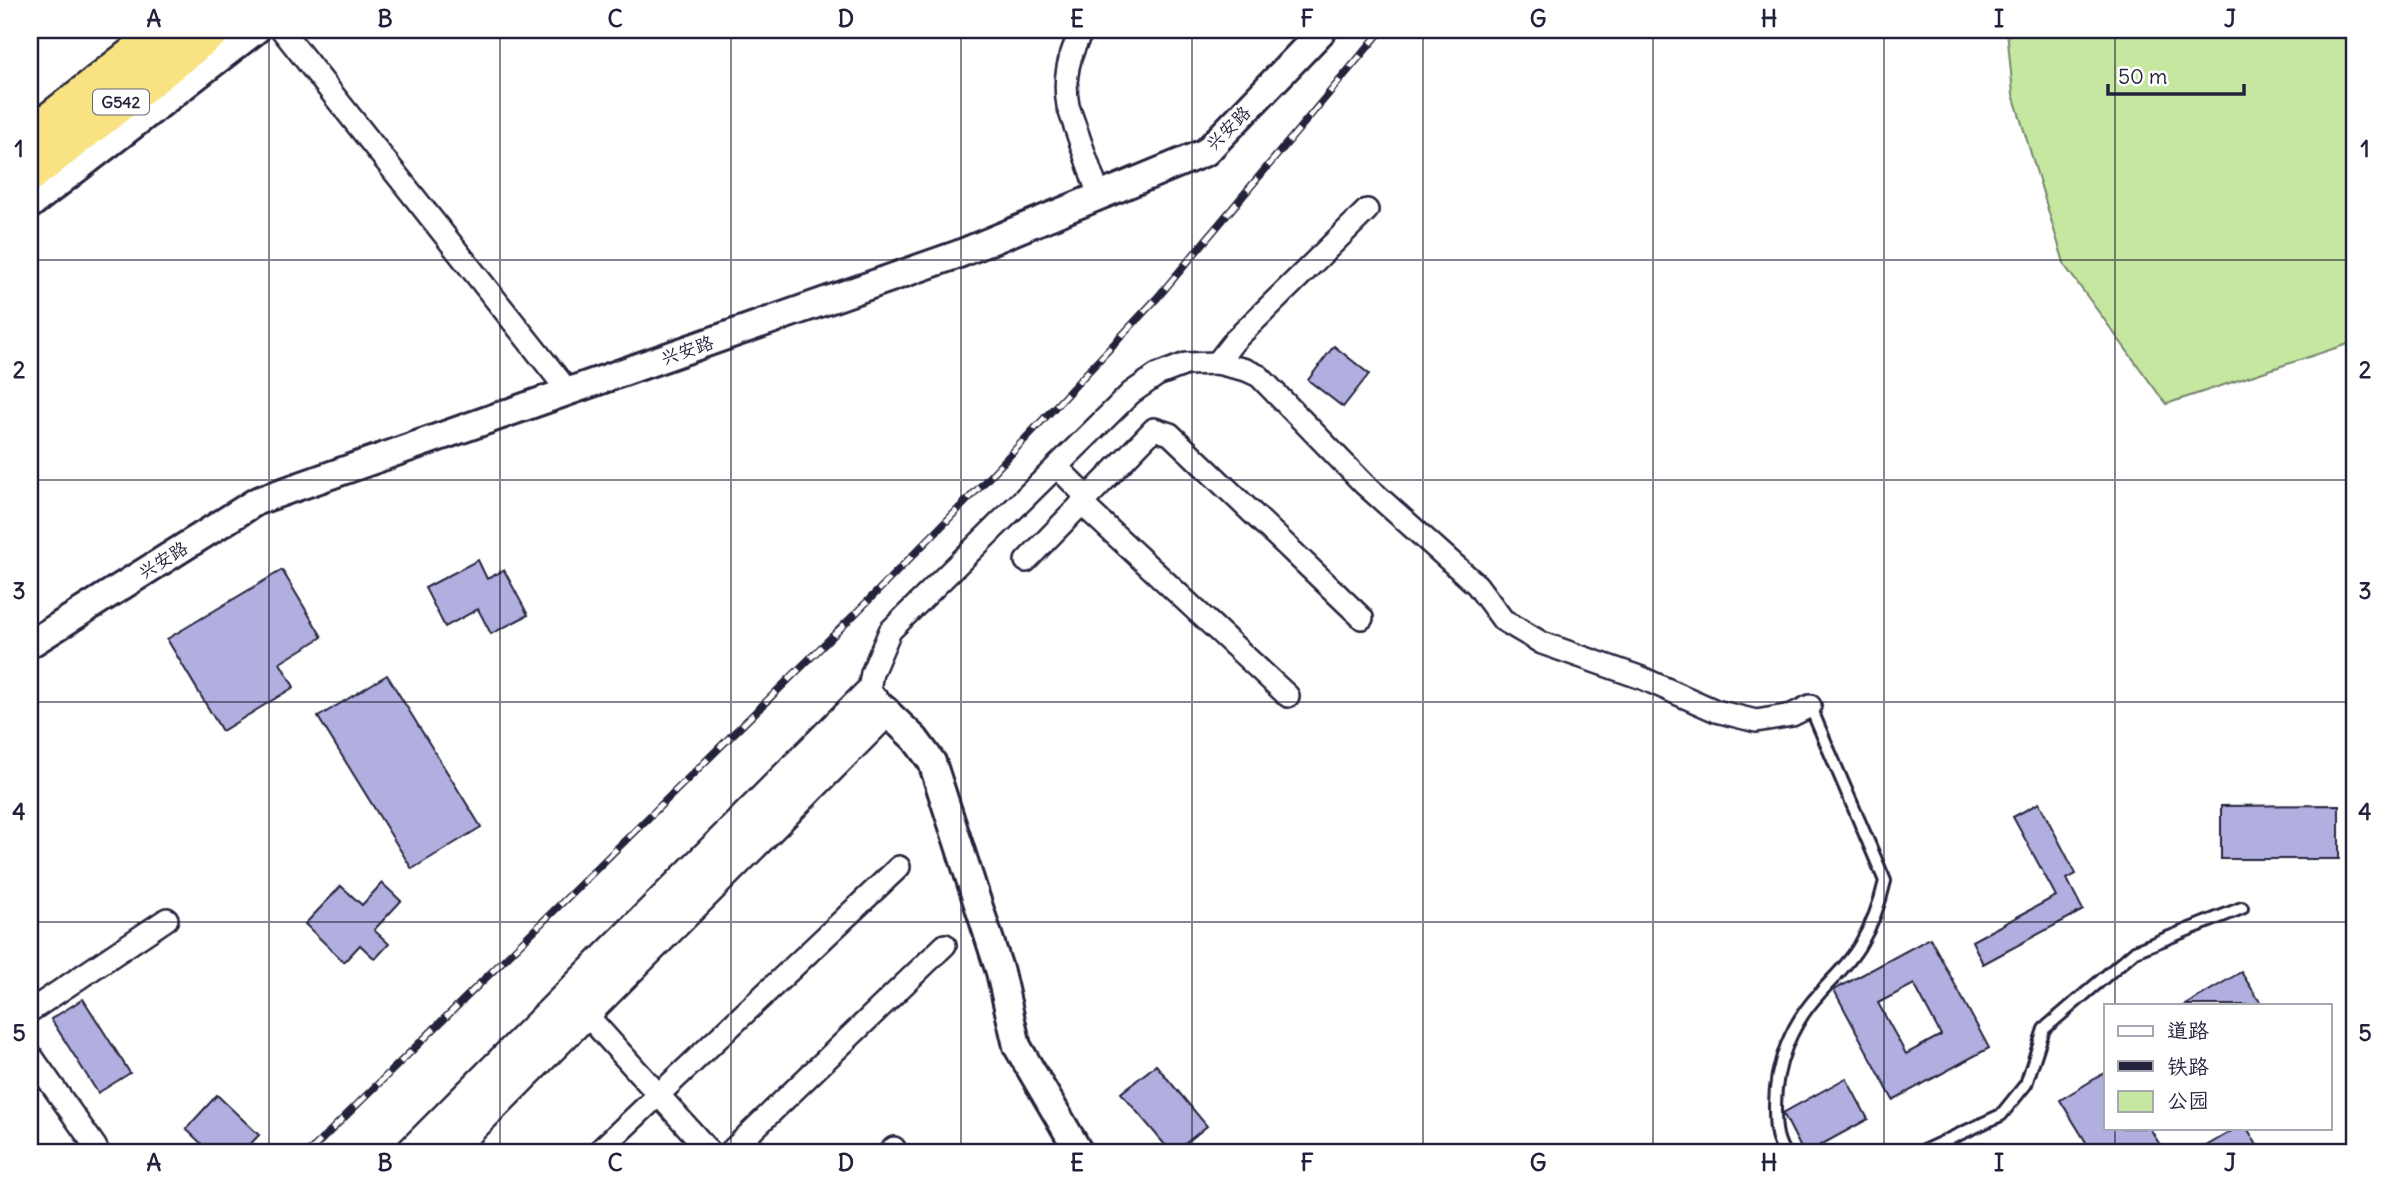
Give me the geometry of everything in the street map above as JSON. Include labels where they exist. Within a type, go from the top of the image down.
[{"type":"highway","name":"G542","points":[[30,136],[165,30]]},
{"type":"highway","name":"G542","points":[[30,174],[213,30]]},
{"type":"main road","points":[[447,1152],[585,1013],[877,703]]},
{"type":"main road","points":[[412,1152],[877,703]]},
{"type":"street","points":[[30,205],[256,30]]},
{"type":"street","points":[[282,30],[568,391]]},
{"type":"street","points":[[1083,30],[1071,52],[1066,92],[1068,106],[1099,196]]},
{"type":"street","name":"兴安路","points":[[30,644],[257,500],[959,254],[1206,152],[1323,30]]},
{"type":"street","points":[[1217,363],[1235,340],[1367,210]]},
{"type":"street","points":[[1079,1152],[1017,1046],[1000,972],[932,762],[915,739],[877,703],[872,673],[890,631],[1143,383],[1171,368],[1186,364],[1217,363],[1259,376],[1364,484],[1477,585],[1503,620],[1542,643],[1642,678],[1716,711],[1756,721],[1792,715],[1810,706]]},
{"type":"street","points":[[1026,561],[1154,429],[1170,434],[1362,618]]},
{"type":"street","points":[[1057,467],[1084,500],[1288,696]]},
{"type":"street","points":[[598,1152],[900,867]]},
{"type":"street","points":[[30,1011],[167,919]]},
{"type":"street","points":[[730,1152],[945,945]]},
{"type":"street","points":[[585,1013],[710,1152]]},
{"type":"street","points":[[30,1054],[98,1152]]},
{"type":"lane","points":[[1784,1152],[1777,1141],[1775,1120],[1777,1077],[1783,1056],[1801,1017],[1848,963],[1859,946],[1877,909],[1885,881],[1810,706]]},
{"type":"lane","points":[[1921,1152],[2001,1115],[2026,1084],[2044,1029],[2135,951],[2242,908]]},
{"type":"green space","points":[[2007,30],[2354,30],[2354,342],[2166,404],[2065,266],[2013,94]]},
{"type":"building","points":[[1334,346],[1369,374],[1343,407],[1308,380]]},
{"type":"building","points":[[478,560],[487,579],[504,570],[528,615],[491,634],[478,609],[445,627],[425,588]]},
{"type":"building","points":[[282,570],[322,637],[280,663],[294,687],[222,731],[167,639]]},
{"type":"building","points":[[387,675],[481,827],[412,869],[318,717]]},
{"type":"building","points":[[2039,803],[2076,874],[2067,879],[2083,910],[1983,964],[1972,941],[2056,896],[2013,817]]},
{"type":"building","points":[[2339,805],[2339,859],[2221,859],[2221,806]]},
{"type":"building","points":[[382,883],[401,901],[374,930],[389,944],[375,959],[360,945],[344,962],[305,924],[341,886],[362,905]]},
{"type":"building","points":[[1930,938],[1989,1048],[1893,1100],[1834,990]],"holes":[[[1914,984],[1941,1035],[1906,1054],[1878,1003]]]},
{"type":"building","points":[[2241,972],[2261,1004],[2187,1004]]},
{"type":"building","points":[[83,999],[130,1073],[98,1093],[51,1019]]},
{"type":"building","points":[[1156,1065],[1207,1126],[1175,1152],[1171,1152],[1121,1093]]},
{"type":"building","points":[[2104,1073],[2104,1130],[2151,1130],[2164,1152],[2092,1152],[2060,1100]]},
{"type":"building","points":[[1846,1078],[1868,1119],[1808,1152],[1803,1152],[1783,1113]]},
{"type":"building","points":[[217,1095],[259,1135],[243,1152],[210,1152],[186,1129]]},
{"type":"building","points":[[2234,1130],[2248,1130],[2261,1152],[2196,1152]]},
{"type":"railway","points":[[309,1152],[855,614],[979,488],[1158,297],[1382,30]]}]
